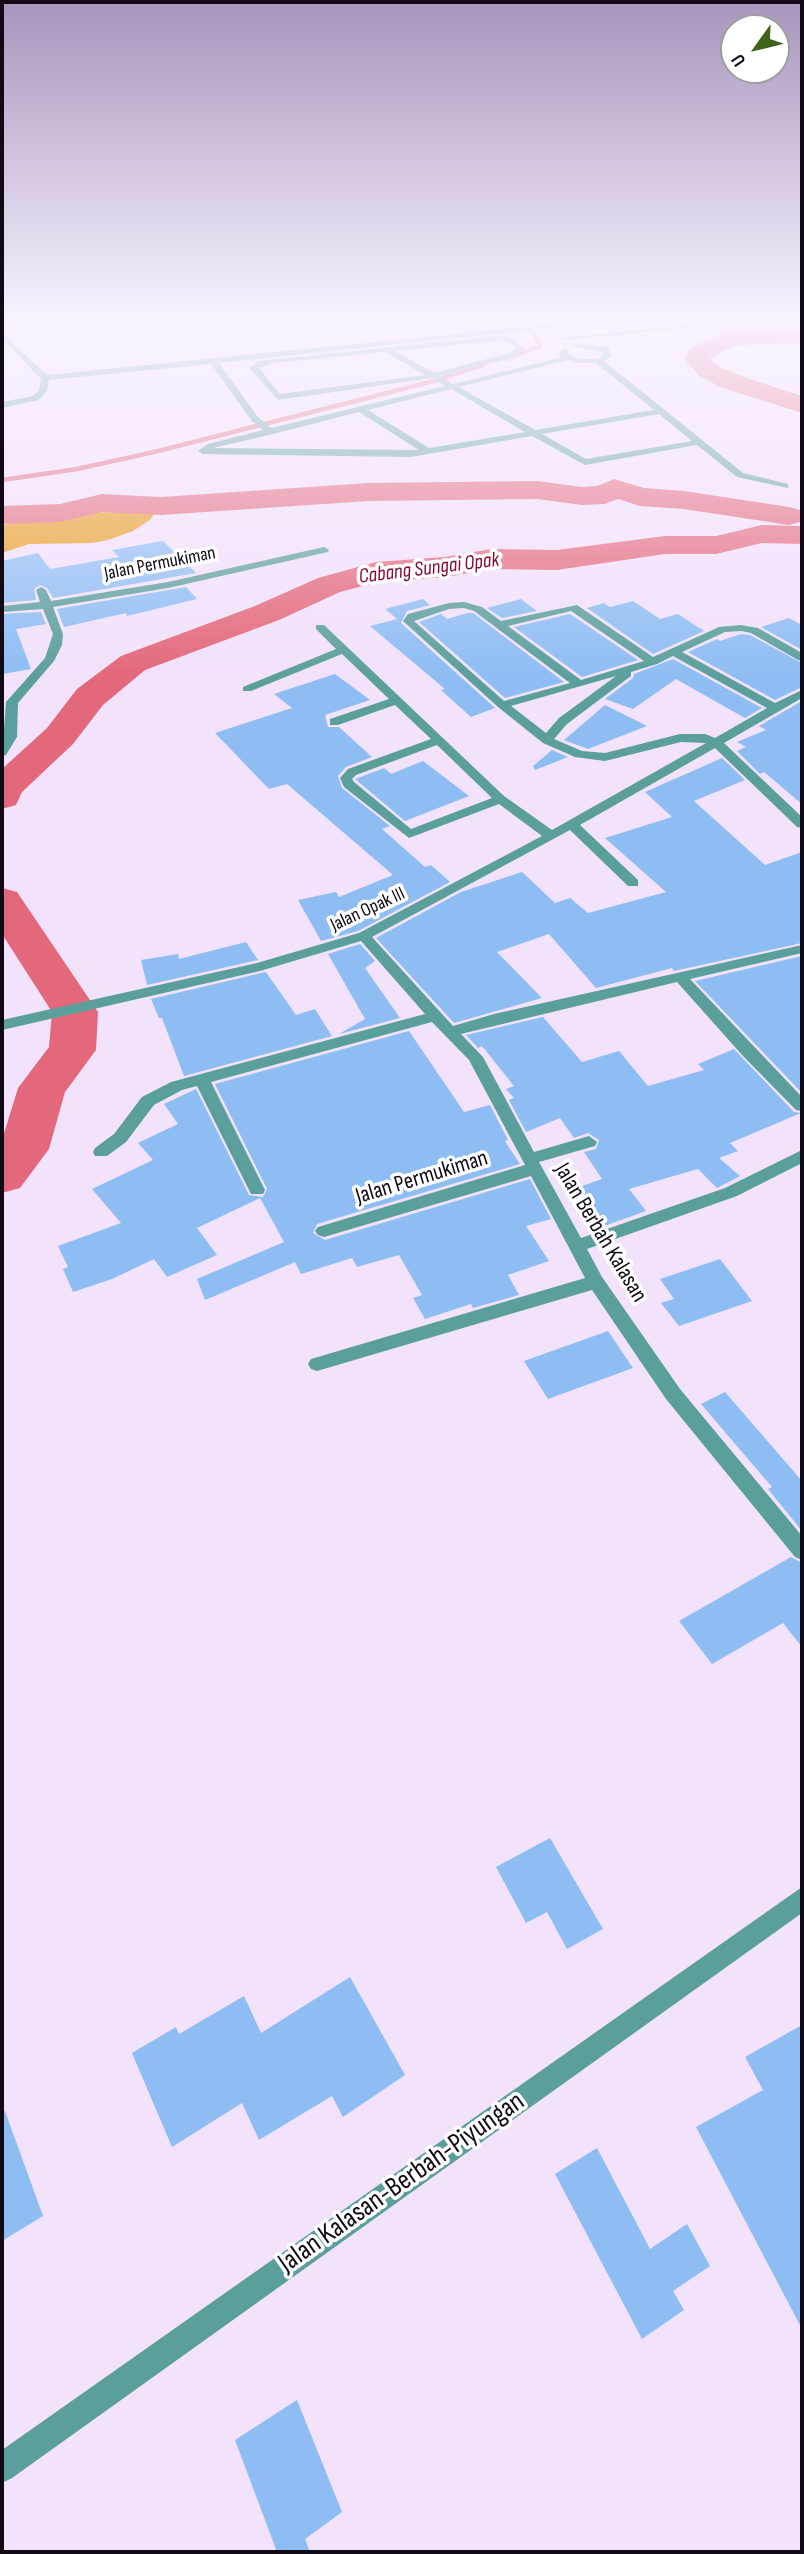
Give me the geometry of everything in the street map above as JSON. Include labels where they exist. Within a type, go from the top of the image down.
[{"type":"street","points":[[406,438],[429,452]]},
{"type":"street","points":[[258,453],[238,439],[203,450],[211,453],[386,454],[429,452],[506,438]]},
{"type":"street","points":[[544,438],[585,462],[699,442]]},
{"type":"street","points":[[694,438],[740,475],[785,486]]},
{"type":"street","name":"Jalan Permukiman","points":[[2,609],[47,605],[206,578],[324,550]]},
{"type":"street","points":[[2,752],[11,737],[12,702],[50,659],[56,645],[58,634],[41,590]]},
{"type":"street","points":[[579,684],[478,609],[464,605],[433,609],[412,616],[408,621],[502,705],[547,740],[579,754],[605,757],[643,750],[680,738],[705,738],[717,743],[801,822]]},
{"type":"street","points":[[501,624],[573,607],[653,662]]},
{"type":"street","points":[[320,627],[499,799],[551,836]]},
{"type":"street","points":[[502,705],[653,662],[723,629],[741,628],[767,636],[802,658]]},
{"type":"street","points":[[247,689],[343,650]]},
{"type":"street","points":[[674,652],[775,708]]},
{"type":"street","points":[[547,740],[564,722],[635,668]]},
{"type":"street","name":"Jalan Opak III","points":[[2,1024],[260,967],[364,936],[551,836],[802,693]]},
{"type":"street","points":[[334,722],[396,701]]},
{"type":"street","points":[[438,741],[352,772],[346,778],[348,784],[410,834],[499,799]]},
{"type":"street","points":[[572,824],[633,883]]},
{"type":"street","name":"Jalan Berbah Kalasan","points":[[364,936],[408,988],[453,1031],[475,1057],[530,1164],[596,1282],[673,1394],[802,1551]]},
{"type":"street","points":[[453,1031],[494,1019],[802,949]]},
{"type":"street","points":[[681,978],[748,1052],[802,1106]]},
{"type":"street","points":[[101,1152],[120,1138],[148,1101],[158,1094],[437,1016]]},
{"type":"street","points":[[202,1080],[257,1190]]},
{"type":"street","name":"Jalan Permukiman","points":[[324,1231],[589,1142]]},
{"type":"street","points":[[578,1246],[731,1192],[802,1156]]},
{"type":"street","points":[[317,1364],[596,1282]]},
{"type":"street","name":"Jalan Kalasan-Berbah-Piyungan","points":[[2,2468],[802,1899]]},
{"type":"shaded area","points":[[156,511],[150,520],[133,531],[108,540],[92,543],[29,544],[2,553],[2,525],[77,513]]},
{"type":"building","points":[[163,541],[196,573],[53,598],[47,588],[40,585],[34,589],[36,600],[2,603],[2,561],[38,553],[50,569],[119,557],[112,550]]},
{"type":"building","points":[[186,587],[197,599],[127,616],[126,613],[64,627],[57,609]]},
{"type":"building","points":[[423,599],[430,605],[407,611],[401,623],[495,708],[471,717],[441,690],[445,689],[370,626],[397,619],[385,609]]},
{"type":"building","points":[[521,599],[537,611],[502,618],[487,608]]},
{"type":"building","points":[[633,601],[660,619],[678,614],[704,631],[653,654],[587,608],[604,603],[610,607]]},
{"type":"building","points":[[41,612],[46,624],[16,629],[31,669],[2,674],[2,614]]},
{"type":"building","points":[[473,613],[564,682],[505,698],[419,622],[441,614],[447,619]]},
{"type":"building","points":[[570,614],[638,660],[582,677],[514,627]]},
{"type":"building","points":[[789,618],[802,625],[802,650],[761,627]]},
{"type":"building","points":[[741,634],[750,635],[802,663],[802,687],[775,700],[688,652],[717,639],[720,641]]},
{"type":"building","points":[[673,659],[762,708],[745,718],[676,679],[633,709],[605,699],[633,678],[634,674]]},
{"type":"building","points":[[335,674],[370,700],[325,715],[328,727],[339,727],[372,757],[346,767],[338,776],[342,788],[390,826],[382,829],[425,867],[431,865],[450,882],[358,931],[321,941],[298,900],[336,892],[339,897],[393,875],[287,784],[269,789],[215,733],[292,708],[274,694]]},
{"type":"building","points":[[802,701],[802,804],[764,772],[760,774],[737,751],[746,747],[737,742],[766,730],[759,726]]},
{"type":"building","points":[[605,705],[647,726],[588,749],[564,740]]},
{"type":"building","points":[[552,750],[568,757],[535,770],[533,766]]},
{"type":"building","points":[[722,758],[745,780],[694,801],[765,865],[802,852],[802,943],[674,971],[672,968],[596,988],[549,934],[497,952],[542,998],[454,1023],[376,938],[461,892],[522,872],[555,903],[570,898],[588,913],[666,892],[605,838],[672,817],[645,792]]},
{"type":"building","points":[[423,761],[469,796],[405,821],[355,779],[384,768],[391,774]]},
{"type":"building","points":[[246,942],[258,960],[147,985],[141,960],[178,954],[179,959]]},
{"type":"building","points":[[360,944],[375,961],[365,968],[400,1018],[339,1034],[365,1019],[328,954]]},
{"type":"building","points":[[802,956],[802,1093],[695,981]]},
{"type":"building","points":[[266,972],[296,1015],[315,1009],[332,1036],[184,1076],[162,1018],[159,1018],[151,999]]},
{"type":"building","points":[[543,1017],[582,1062],[619,1051],[648,1086],[704,1070],[698,1064],[734,1049],[794,1112],[801,1113],[730,1143],[738,1151],[719,1158],[740,1176],[717,1188],[698,1169],[629,1189],[646,1211],[593,1230],[565,1192],[602,1179],[584,1152],[596,1149],[599,1140],[588,1133],[574,1138],[560,1118],[526,1132],[509,1100],[514,1098],[506,1089],[514,1086],[482,1046],[478,1048],[466,1035]]},
{"type":"building","points":[[409,1031],[464,1112],[490,1105],[508,1140],[505,1141],[520,1164],[317,1224],[313,1233],[325,1240],[530,1179],[551,1219],[526,1226],[549,1261],[508,1275],[519,1295],[473,1308],[471,1304],[425,1319],[413,1298],[422,1295],[399,1255],[357,1267],[352,1258],[301,1274],[295,1262],[205,1300],[197,1279],[284,1242],[260,1198],[197,1228],[217,1255],[167,1277],[154,1259],[112,1279],[73,1292],[63,1269],[68,1267],[58,1246],[121,1223],[92,1189],[153,1160],[138,1143],[178,1124],[164,1104],[196,1089],[249,1195],[263,1197],[267,1189],[215,1084]]},
{"type":"building","points":[[720,1259],[752,1301],[679,1326],[661,1303],[674,1299],[660,1279]]},
{"type":"building","points":[[608,1331],[633,1368],[548,1399],[524,1361]]},
{"type":"building","points":[[725,1392],[802,1481],[802,1531],[768,1489],[772,1487],[701,1404]]},
{"type":"building","points":[[791,1557],[802,1563],[802,1647],[783,1623],[712,1664],[679,1621]]},
{"type":"building","points":[[550,1838],[603,1929],[567,1949],[547,1912],[526,1923],[496,1867]]},
{"type":"building","points":[[350,1977],[405,2075],[343,2117],[332,2096],[259,2140],[242,2103],[172,2147],[132,2053],[176,2027],[179,2034],[244,1996],[261,2033]]},
{"type":"building","points":[[802,2025],[802,2329],[696,2127],[763,2090],[745,2057]]},
{"type":"building","points":[[5,2111],[43,2216],[2,2241],[2,2112]]},
{"type":"building","points":[[597,2148],[650,2249],[687,2224],[710,2266],[673,2291],[684,2310],[642,2339],[555,2174]]},
{"type":"building","points":[[297,2400],[342,2512],[305,2539],[310,2552],[277,2552],[235,2440]]},
{"type":"waterway","points":[[2,480],[77,469],[208,438]]},
{"type":"waterway","points":[[2,515],[60,513],[102,503],[161,506],[368,492],[537,490],[582,496],[604,495],[614,488],[640,497],[684,500],[789,516]]},
{"type":"waterway","name":"Cabang Sungai Opak","points":[[2,797],[3,789],[60,736],[90,697],[133,663],[267,613],[329,585],[376,572],[445,567],[491,559],[557,560],[665,545],[716,545],[762,534],[802,535]]},
{"type":"waterway","name":"Cabang Sungai Opak","points":[[2,901],[75,1012],[72,1050],[42,1088],[24,1149],[2,1175]]}]
